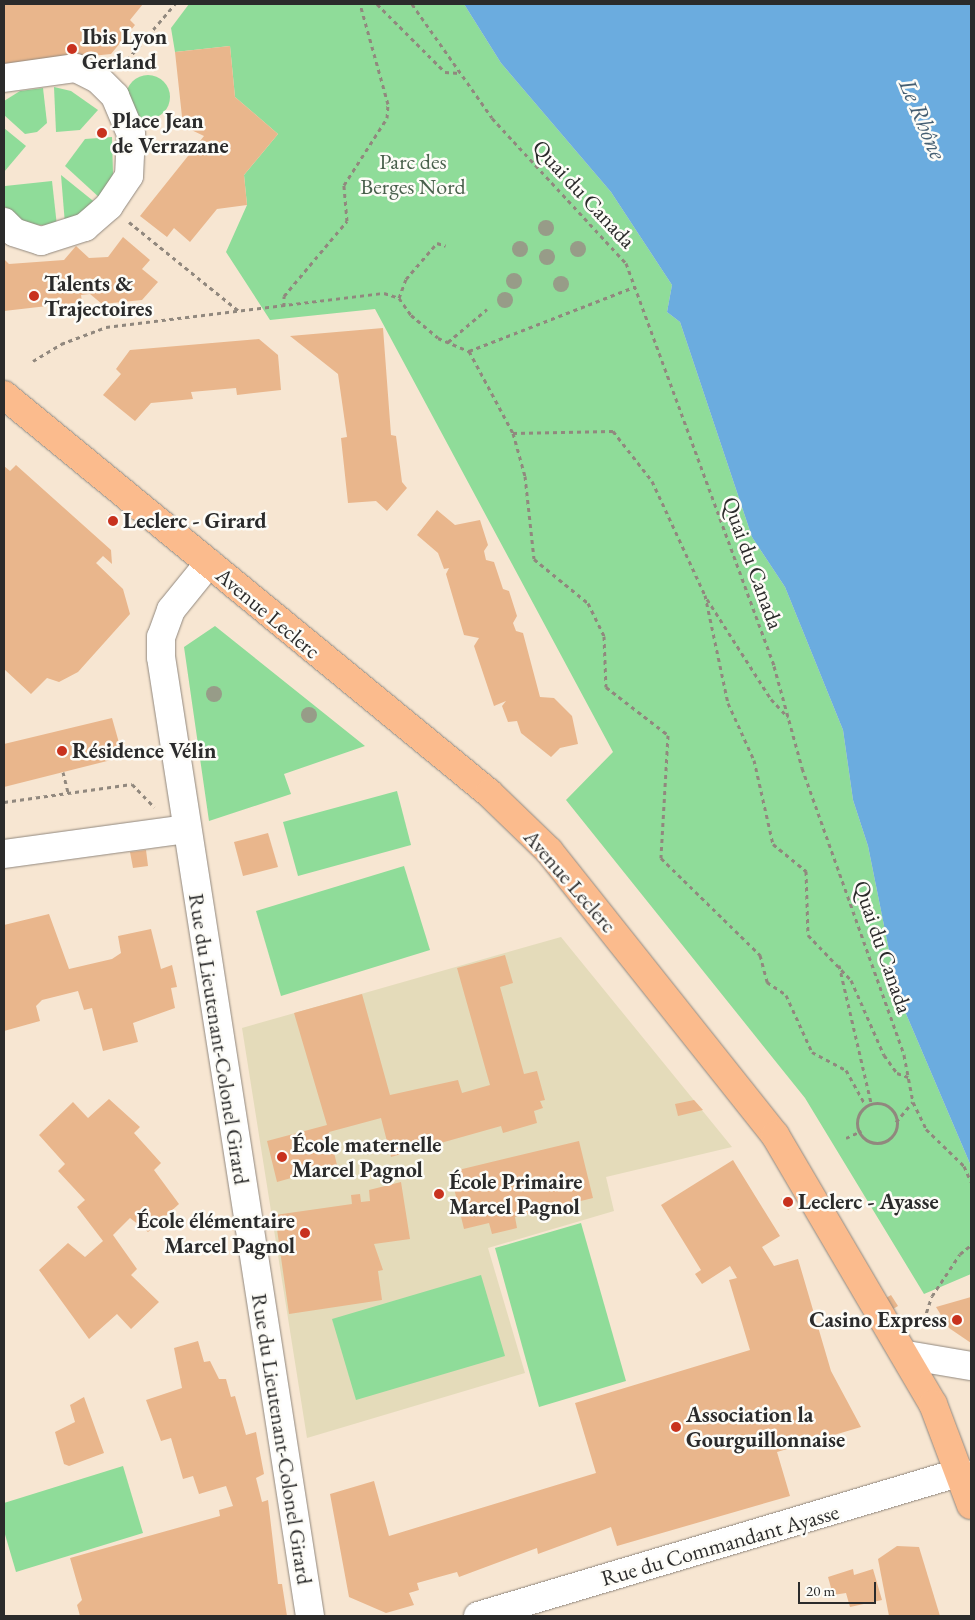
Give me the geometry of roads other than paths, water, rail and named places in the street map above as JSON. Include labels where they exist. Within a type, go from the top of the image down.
[{"type":"main road","name":"Avenue Leclerc","points":[[4,395],[489,793],[549,851],[776,1135],[933,1404],[971,1505]]},
{"type":"street","points":[[4,78],[76,68],[105,86],[115,96],[131,134],[129,176],[109,206],[85,227],[41,240],[14,232],[4,222]]},
{"type":"street","name":"Rue du Lieutenant-Colonel Girard","points":[[209,563],[171,610],[161,637],[161,657],[186,828],[310,1616]]},
{"type":"street","points":[[4,854],[186,828]]},
{"type":"street","points":[[906,1355],[971,1366]]},
{"type":"street","name":"Rue du Commandant Ayasse","points":[[478,1616],[960,1472]]},
{"type":"water","name":"Le Rhône","points":[[464,4],[971,4],[971,1166],[898,995],[868,846],[853,800],[843,730],[785,587],[752,537],[680,322],[667,312],[672,285],[611,192],[501,63]]},
{"type":"place","name":"Ibis Lyon Gerland","points":[[72,49]]},
{"type":"place","name":"Place Jean de Verrazane","points":[[102,133]]},
{"type":"place","name":"Talents & Trajectoires","points":[[34,296]]},
{"type":"place","name":"Leclerc - Girard","points":[[113,521]]},
{"type":"place","name":"Résidence Vélin","points":[[62,751]]},
{"type":"place","name":"École maternelle Marcel Pagnol","points":[[282,1157]]},
{"type":"place","name":"École Primaire Marcel Pagnol","points":[[439,1194]]},
{"type":"place","name":"Leclerc - Ayasse","points":[[788,1202]]},
{"type":"place","name":"École élémentaire Marcel Pagnol","points":[[305,1233]]},
{"type":"place","name":"Casino Express","points":[[957,1320]]},
{"type":"place","name":"Association la Gourguillonnaise","points":[[676,1427]]},
{"type":"park label","name":"Parc des Berges Nord","points":[[413,174]]}]
